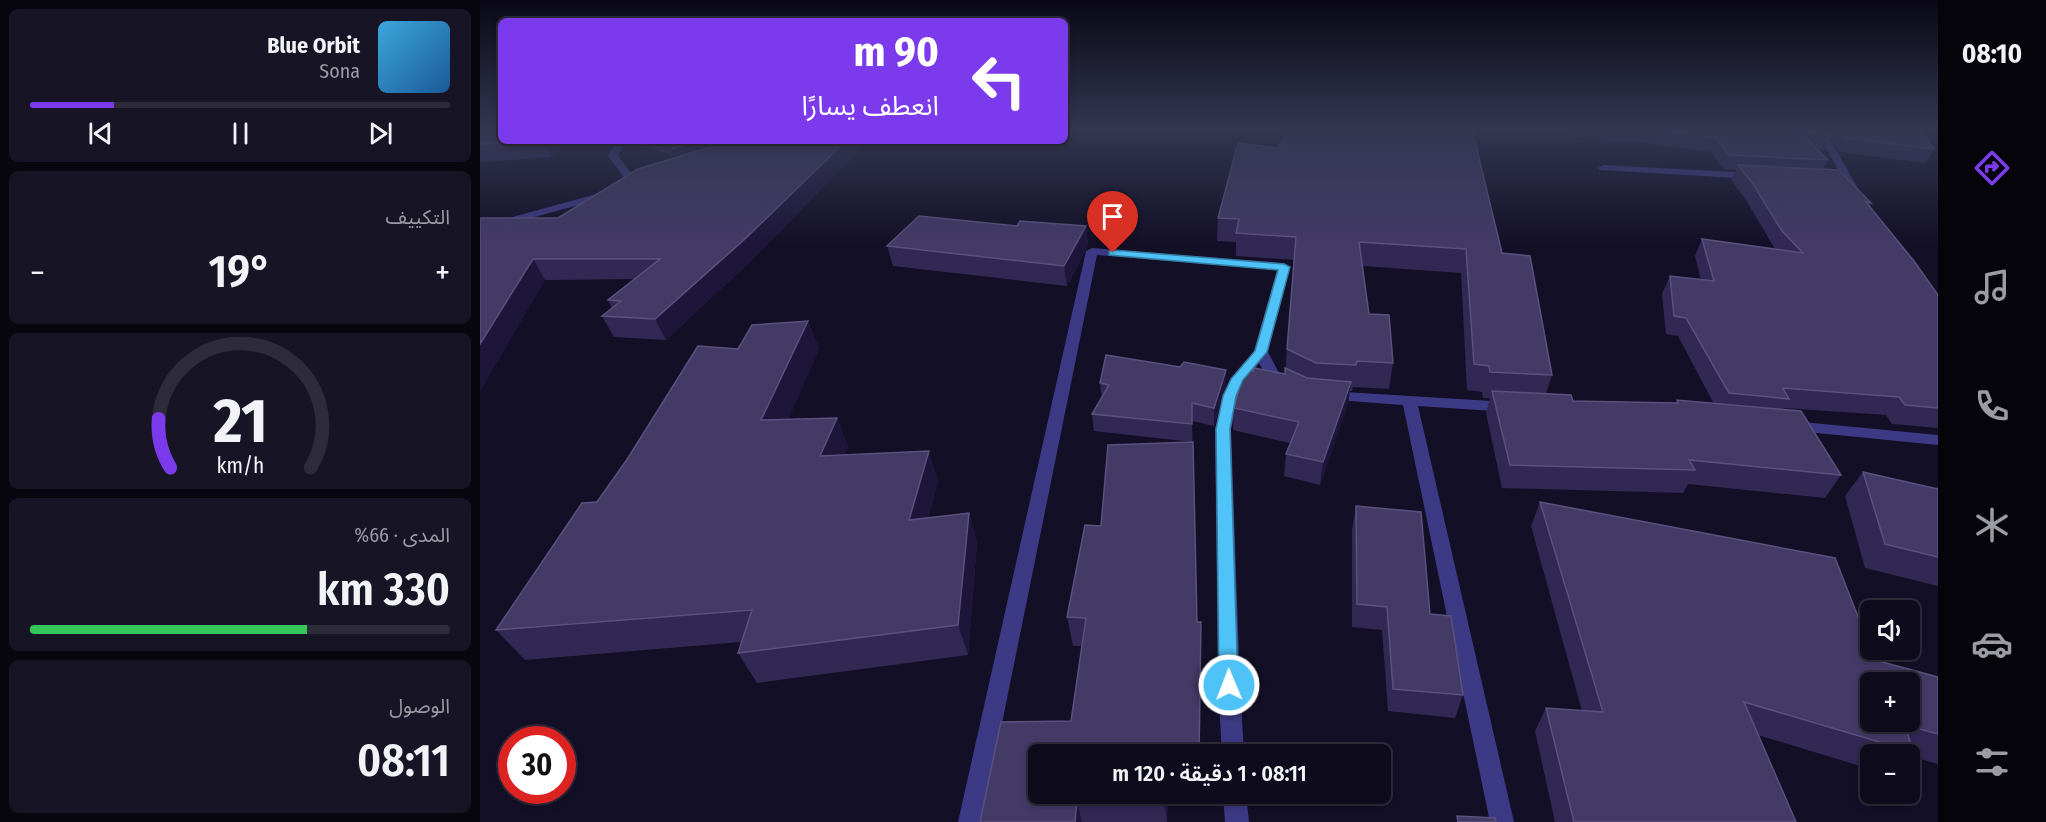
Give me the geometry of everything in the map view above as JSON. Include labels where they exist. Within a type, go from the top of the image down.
[{"type":"street","points":[[624,167],[641,184],[624,189]]},
{"type":"street","points":[[1837,167],[1843,181],[1864,206]]},
{"type":"street","points":[[1603,168],[1767,177]]},
{"type":"street","points":[[480,229],[613,193]]},
{"type":"street","points":[[970,822],[1092,251],[1284,267],[1261,352],[1237,379],[1229,396],[1223,429],[1232,744]]},
{"type":"street","points":[[1261,352],[1274,378],[1306,393],[1529,409]]},
{"type":"street","points":[[1410,402],[1502,822]]},
{"type":"street","points":[[1777,425],[1938,440]]},
{"type":"street","points":[[1236,804],[1237,822]]},
{"type":"building","points":[[819,167],[746,238],[655,319],[602,316],[621,301],[608,300],[660,259],[533,259],[480,344],[480,218],[558,218],[638,169]]},
{"type":"building","points":[[1232,167],[1481,167],[1502,253],[1530,256],[1552,375],[1490,372],[1489,366],[1474,364],[1466,249],[1359,242],[1369,314],[1389,315],[1393,363],[1357,361],[1356,365],[1316,363],[1287,349],[1296,237],[1236,233],[1239,219],[1218,218]]},
{"type":"building","points":[[1740,167],[1839,170],[1871,203],[1866,202],[1914,261],[1938,295],[1938,408],[1905,405],[1899,397],[1783,388],[1789,399],[1729,393],[1686,318],[1674,316],[1670,276],[1714,281],[1702,239],[1803,253],[1782,231]]},
{"type":"building","points":[[919,216],[1017,226],[1020,221],[1086,226],[1064,266],[887,246]]},
{"type":"building","points":[[808,321],[761,420],[837,418],[820,456],[929,451],[909,520],[969,513],[958,625],[738,653],[752,610],[496,630],[582,503],[597,502],[628,458],[698,346],[738,349],[752,325]]},
{"type":"building","points":[[1106,355],[1180,367],[1184,362],[1226,370],[1214,408],[1192,403],[1192,424],[1092,414],[1109,385],[1100,383]]},
{"type":"building","points":[[1254,368],[1285,374],[1285,368],[1307,378],[1351,382],[1323,462],[1286,454],[1299,422],[1234,408],[1244,369],[1253,371]]},
{"type":"building","points":[[1492,391],[1571,395],[1573,401],[1678,403],[1677,400],[1801,411],[1841,475],[1689,460],[1695,470],[1510,465]]},
{"type":"building","points":[[1193,442],[1197,622],[1201,622],[1199,744],[1028,744],[1028,804],[1077,804],[1075,822],[980,822],[1001,722],[1071,721],[1086,618],[1067,617],[1085,525],[1101,526],[1108,445]]},
{"type":"building","points":[[1863,472],[1938,489],[1938,557],[1885,544]]},
{"type":"building","points":[[1540,502],[1835,558],[1860,622],[1860,660],[1875,660],[1919,672],[1860,672],[1860,732],[1907,732],[1911,744],[1886,744],[1744,702],[1796,822],[1574,822],[1546,708],[1603,712]]},
{"type":"building","points":[[1356,506],[1421,512],[1430,614],[1451,616],[1463,695],[1393,689],[1387,607],[1357,604]]},
{"type":"building","points":[[1920,672],[1938,677],[1938,734],[1920,729]]},
{"type":"building","points":[[1457,816],[1495,818],[1496,822],[1458,822]]},
{"type":"route","points":[[1113,253],[1284,267],[1261,352],[1237,379],[1229,396],[1223,429],[1229,685]]}]
